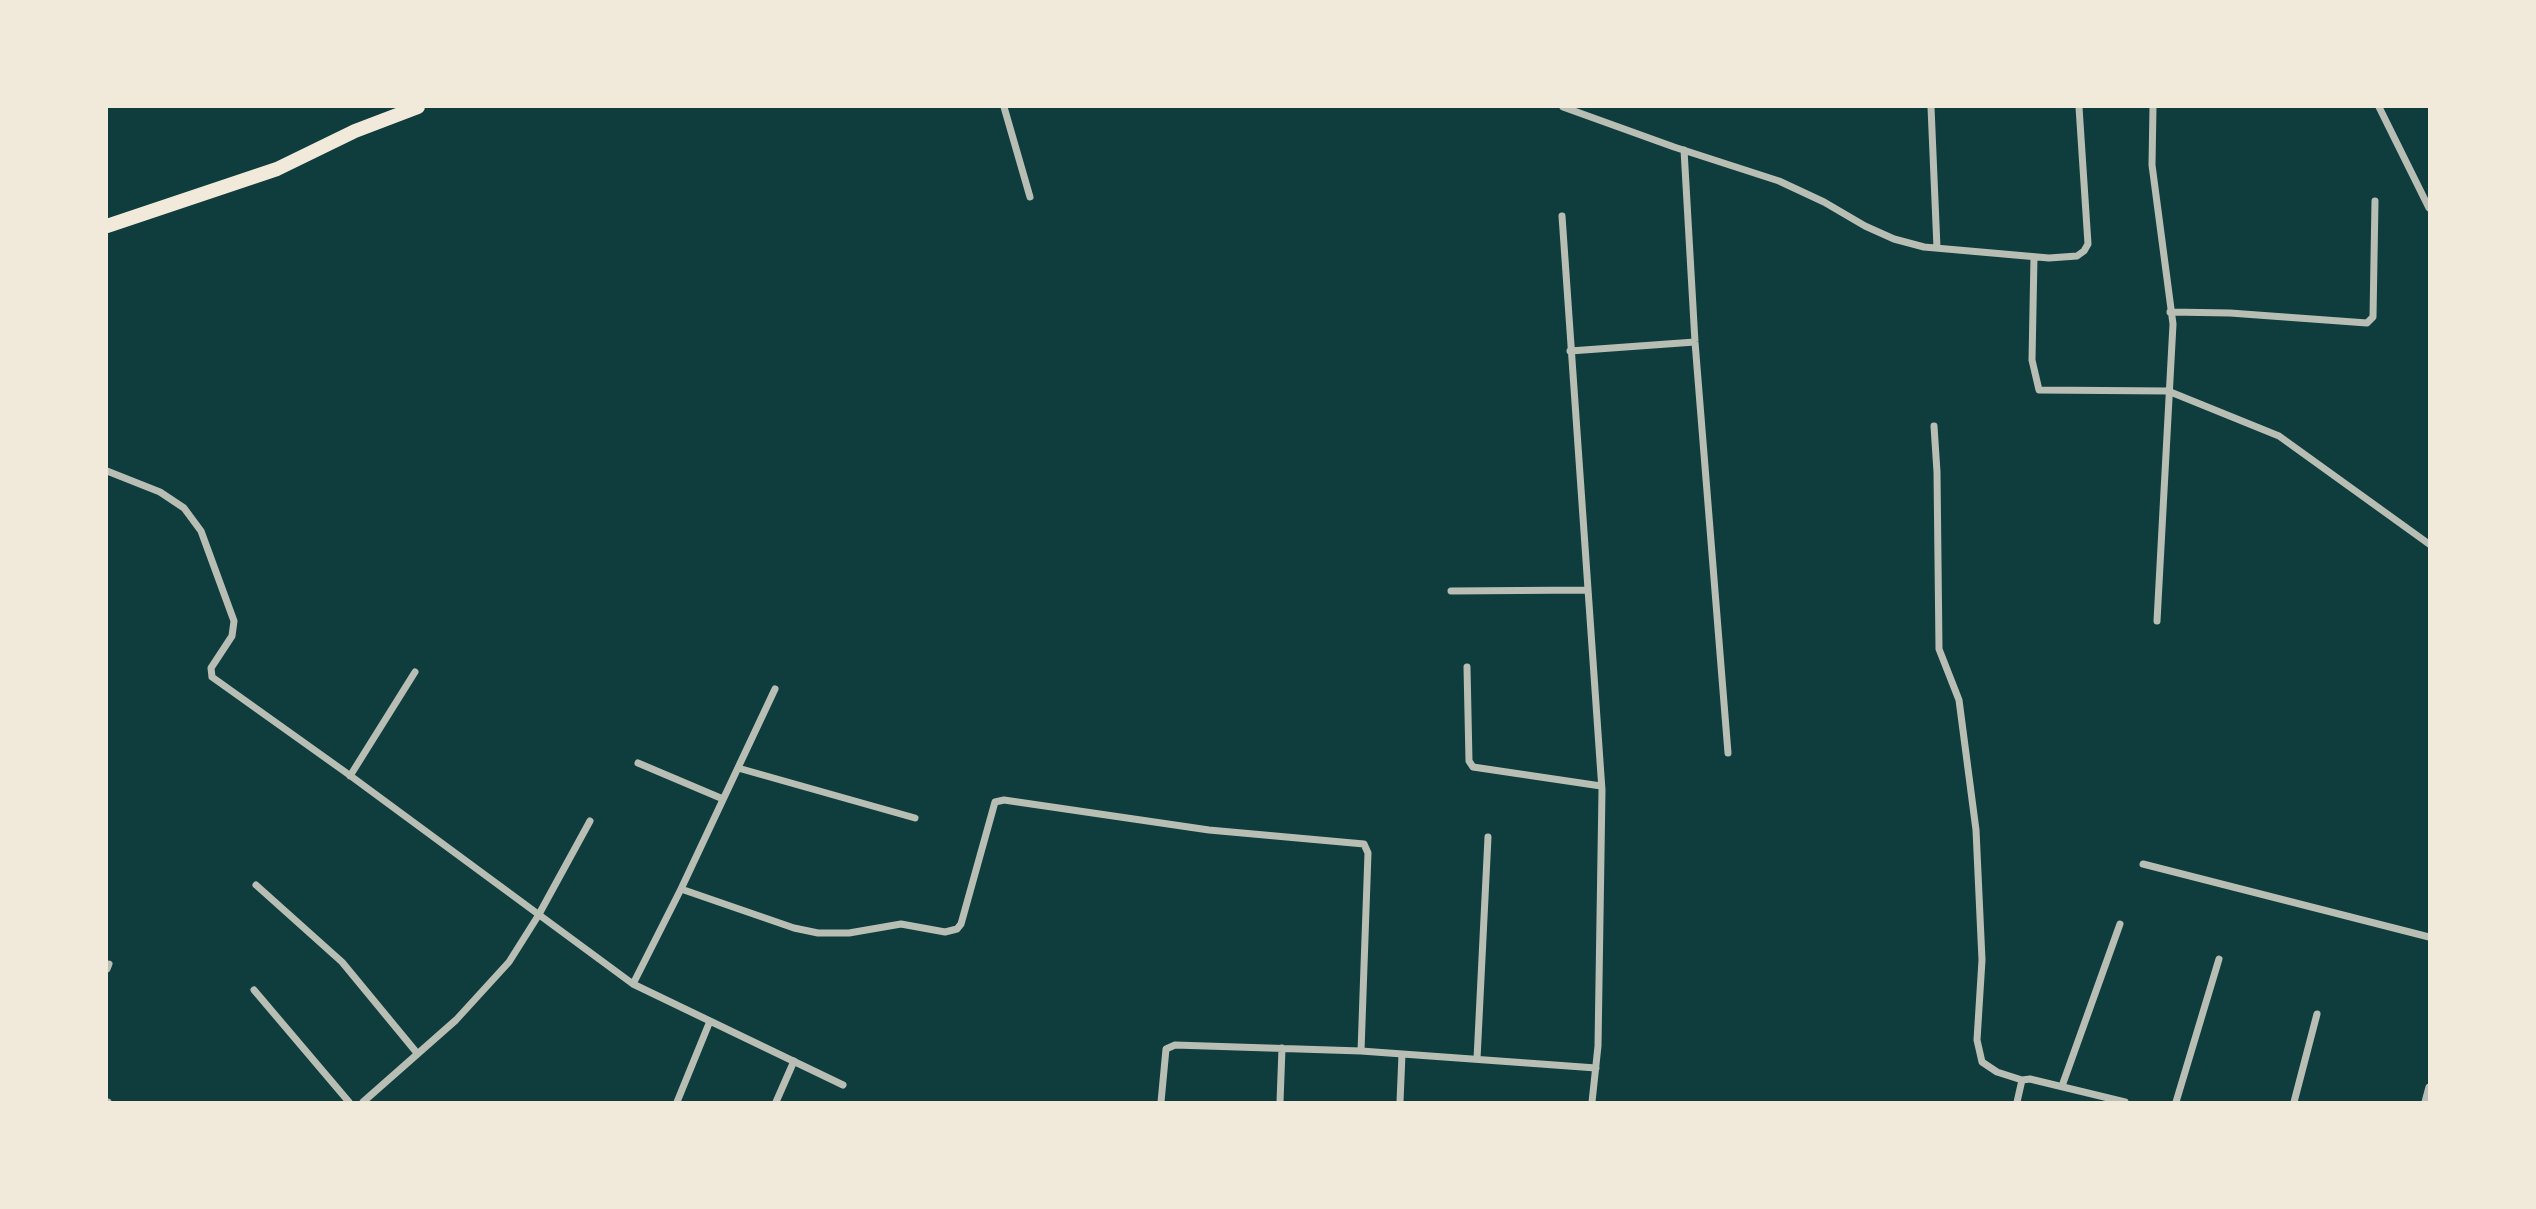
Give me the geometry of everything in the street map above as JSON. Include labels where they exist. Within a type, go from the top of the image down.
[{"type":"main road","points":[[107,226],[277,169],[355,131],[418,107]]},
{"type":"street","points":[[1004,107],[1030,197]]},
{"type":"street","points":[[1563,107],[1779,181],[1894,239],[1937,248],[2034,257],[2077,256],[2088,244],[2079,107]]},
{"type":"street","points":[[1931,107],[1937,248]]},
{"type":"street","points":[[2154,107],[2152,165],[2173,324],[2157,621]]},
{"type":"street","points":[[2379,107],[2429,208]]},
{"type":"street","points":[[1684,150],[1695,342],[1728,753]]},
{"type":"street","points":[[2171,312],[2230,313],[2367,323],[2373,317],[2375,201]]},
{"type":"street","points":[[1562,216],[1601,786],[1598,1046],[1592,1102]]},
{"type":"street","points":[[2034,257],[2032,360],[2039,390],[2168,391],[2279,436],[2429,544]]},
{"type":"street","points":[[1570,351],[1695,342]]},
{"type":"street","points":[[1934,426],[1939,649],[1959,699],[1976,830],[1982,960],[1977,1040],[1982,1062],[1997,1072],[2022,1080],[2041,1080],[2125,1102]]},
{"type":"street","points":[[107,471],[160,492],[184,508],[201,531],[234,621],[232,636],[211,668],[212,677],[633,984],[843,1085]]},
{"type":"street","points":[[1451,591],[1587,590]]},
{"type":"street","points":[[1466,667],[1468,761],[1473,767],[1601,786]]},
{"type":"street","points":[[350,776],[415,671]]},
{"type":"street","points":[[633,984],[775,689]]},
{"type":"street","points":[[638,763],[723,799]]},
{"type":"street","points":[[738,768],[915,818]]},
{"type":"street","points":[[681,889],[794,928],[818,933],[849,933],[901,924],[945,932],[957,929],[961,924],[995,802],[1004,800],[1209,830],[1364,844],[1368,853],[1361,1051]]},
{"type":"street","points":[[363,1102],[456,1020],[509,962],[538,916],[590,821]]},
{"type":"street","points":[[1477,1059],[1488,837]]},
{"type":"street","points":[[2143,864],[2429,937]]},
{"type":"street","points":[[256,885],[342,962],[418,1053]]},
{"type":"street","points":[[2062,1086],[2120,924]]},
{"type":"street","points":[[2176,1102],[2219,959]]},
{"type":"street","points":[[254,990],[349,1102]]},
{"type":"street","points":[[2294,1102],[2317,1014]]},
{"type":"street","points":[[677,1102],[710,1021]]},
{"type":"street","points":[[1161,1102],[1166,1049],[1175,1045],[1361,1051],[1596,1068]]},
{"type":"street","points":[[1280,1102],[1282,1048]]},
{"type":"street","points":[[1400,1102],[1402,1054]]},
{"type":"street","points":[[776,1102],[794,1061]]},
{"type":"street","points":[[2017,1102],[2022,1080]]},
{"type":"street","points":[[2425,1102],[2429,1087]]}]
